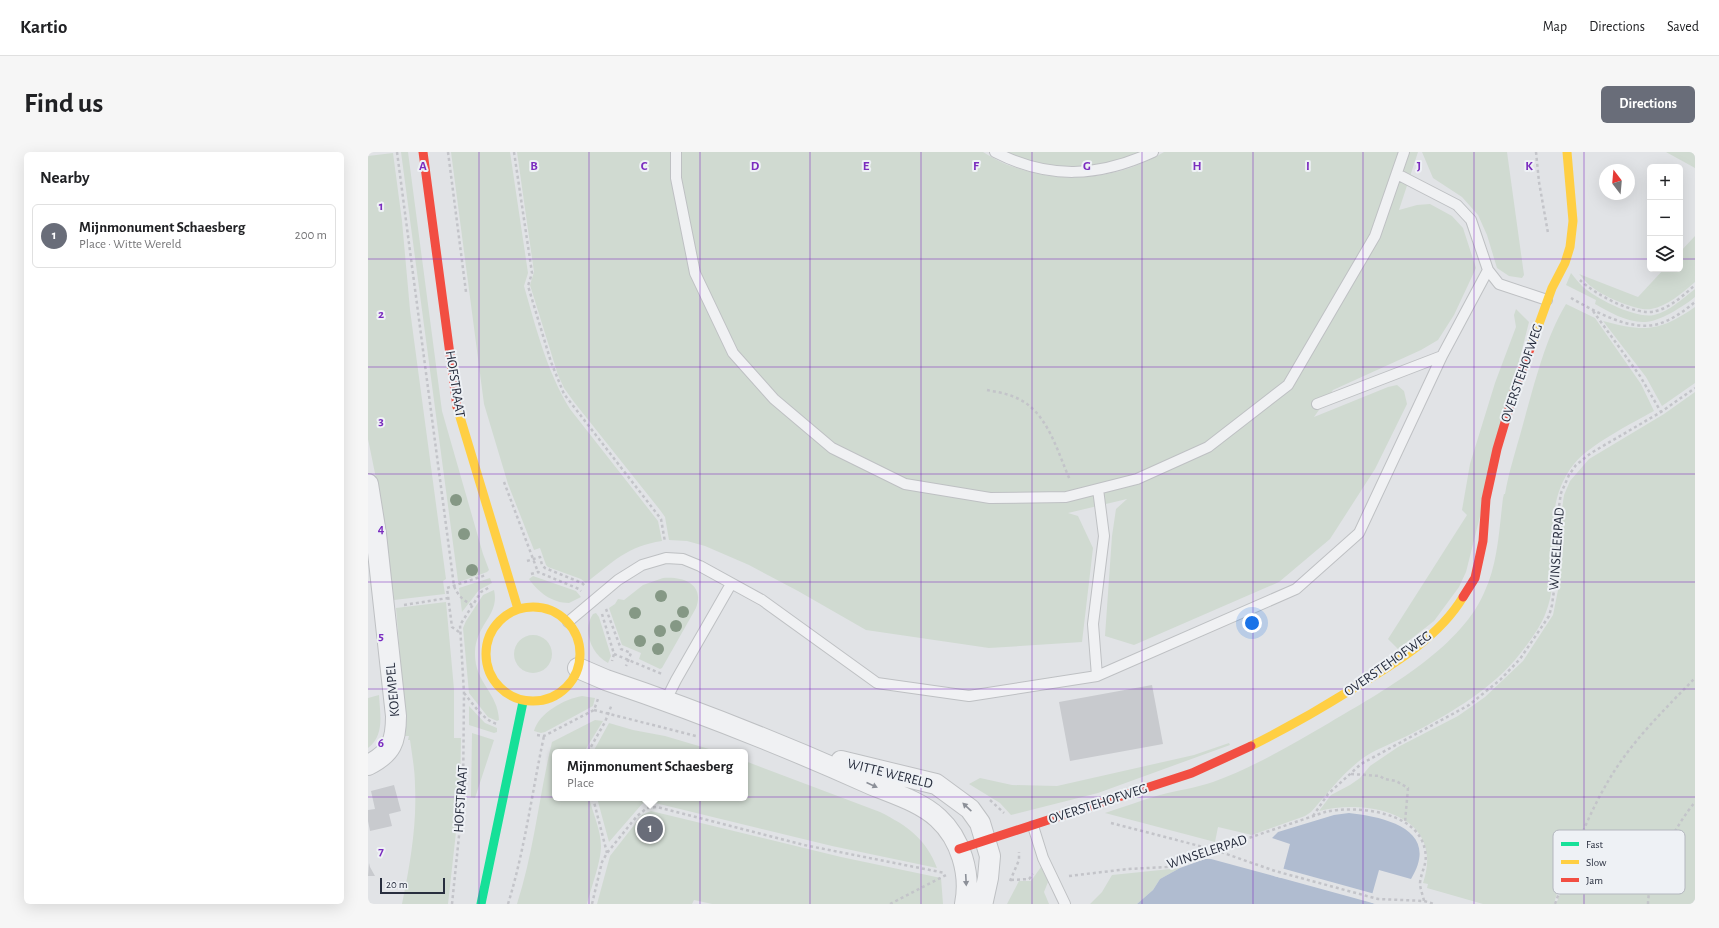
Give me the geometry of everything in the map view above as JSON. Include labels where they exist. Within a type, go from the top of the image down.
[{"type":"street","name":"HOFSTRAAT","points":[[424,152],[457,408],[518,609]]},
{"type":"street","name":"OVERSTEHOFWEG","points":[[959,849],[1192,773],[1230,757],[1292,726],[1379,673],[1437,630],[1459,604],[1475,578],[1483,541],[1486,499],[1497,449],[1514,392],[1547,300],[1565,264],[1570,247],[1573,221],[1567,152]]},
{"type":"street","name":"KOEMPEL","points":[[368,484],[376,534],[396,716],[396,729],[393,742],[386,754],[368,765]]},
{"type":"street","points":[[532,607],[546,609],[560,615],[568,622],[578,638],[580,653],[578,668],[572,681],[563,691],[551,698],[537,702],[523,702],[509,696],[496,686],[488,673],[485,657],[486,642],[493,628],[504,616],[518,609],[532,607]]},
{"type":"street","name":"WITTE WERELD","points":[[578,668],[606,680],[798,751],[917,804],[938,817],[948,830],[959,849],[964,862],[966,876],[966,896],[964,904]]},
{"type":"street","points":[[481,904],[523,702]]},
{"type":"street","name":"WITTE WERELD","points":[[798,751],[936,784],[970,808],[980,823],[990,856],[988,878],[981,904]]},
{"type":"lane","points":[[676,152],[676,178],[695,273],[733,353],[774,399],[832,448],[905,484],[990,498],[1066,498],[1076,494],[1137,479],[1208,447],[1288,385],[1375,236],[1404,152]]},
{"type":"lane","points":[[995,152],[1012,161],[1039,170],[1072,173],[1104,169],[1132,162],[1153,152]]},
{"type":"lane","points":[[1397,174],[1457,205],[1471,220],[1488,270],[1499,284],[1547,300]]},
{"type":"lane","points":[[568,622],[618,580],[642,565],[666,558],[683,559],[700,566],[762,600],[877,683],[969,696],[1097,676],[1296,589],[1359,533],[1442,356],[1488,270]]},
{"type":"lane","points":[[1317,404],[1442,356]]},
{"type":"lane","points":[[1097,676],[1093,624],[1104,536],[1098,489]]},
{"type":"lane","points":[[665,702],[676,680],[732,584]]},
{"type":"lane","points":[[1033,826],[1050,876],[1065,904]]},
{"type":"path","points":[[397,152],[454,586],[463,600],[472,605],[460,625],[459,632],[452,627],[448,598],[447,588],[454,586]]},
{"type":"path","points":[[448,152],[466,298]]},
{"type":"path","points":[[514,152],[532,273],[528,286],[556,376],[564,394],[578,413],[661,518],[664,530],[666,558]]},
{"type":"path","points":[[1536,152],[1539,182],[1548,236]]},
{"type":"path","points":[[1565,264],[1588,288],[1622,305],[1644,313],[1656,311],[1667,306],[1679,299],[1695,286]]},
{"type":"path","points":[[1568,296],[1593,310],[1633,324],[1645,326],[1657,324],[1674,317],[1695,302]]},
{"type":"path","points":[[1593,310],[1640,376],[1661,412]]},
{"type":"path","name":"WINSELERPAD","points":[[1313,816],[1328,794],[1367,760],[1469,705],[1500,680],[1520,660],[1548,616],[1552,604],[1557,568],[1558,512],[1560,493],[1569,475],[1576,465],[1590,453],[1661,412],[1695,388]]},
{"type":"path","points":[[987,390],[1015,397],[1034,409],[1045,423],[1076,494]]},
{"type":"path","points":[[501,475],[538,572]]},
{"type":"path","points":[[412,604],[448,598]]},
{"type":"path","name":"HOFSTRAAT","points":[[452,904],[463,797],[464,693],[459,632]]},
{"type":"path","points":[[1584,830],[1600,795],[1615,769],[1695,678]]},
{"type":"path","points":[[508,904],[525,835],[544,736],[594,710],[702,738]]},
{"type":"path","points":[[1351,774],[1380,776],[1384,779],[1396,781],[1408,788],[1405,823]]},
{"type":"path","points":[[594,801],[607,853]]},
{"type":"path","points":[[1675,830],[1695,802]]},
{"type":"path","points":[[592,904],[599,871],[607,853],[642,811],[647,808],[656,807],[804,844],[948,874],[890,904]]},
{"type":"path","name":"WINSELERPAD","points":[[1050,876],[1069,876],[1128,869],[1167,867],[1313,816],[1340,809],[1363,809],[1384,814],[1405,823],[1418,834],[1425,848],[1426,865],[1420,882],[1424,901]]},
{"type":"path","points":[[1109,822],[1215,850],[1275,871],[1378,899],[1424,901],[1434,904]]},
{"type":"path","points":[[1016,868],[1011,880],[1017,879]]},
{"type":"path","points":[[1555,904],[1559,894]]},
{"type":"shaded area","points":[[401,152],[408,152],[442,411],[483,554],[489,570],[459,582],[458,581]]},
{"type":"shaded area","points":[[451,152],[510,152],[528,273],[524,286],[538,334],[555,380],[570,409],[658,521],[662,541],[650,543],[630,551],[621,556],[586,583],[581,579],[548,567],[540,548],[534,550],[508,484],[484,404]]},
{"type":"shaded area","points":[[517,152],[983,152],[1011,166],[1030,172],[1050,176],[1089,177],[1128,169],[1164,152],[1418,152],[1399,210],[1417,205],[1430,204],[1452,216],[1463,228],[1476,268],[1454,315],[1438,340],[1421,350],[1333,390],[1314,417],[1388,387],[1397,385],[1404,391],[1407,404],[1375,469],[1330,539],[1279,582],[1134,645],[1105,636],[1112,536],[1116,509],[1127,499],[1068,513],[1078,516],[1093,548],[1082,642],[989,648],[866,630],[749,565],[705,546],[687,541],[669,540],[665,517],[574,402],[564,388],[558,375],[530,285],[534,272]]},
{"type":"shaded area","points":[[1006,152],[1142,152],[1109,163],[1074,167],[1039,164]]},
{"type":"shaded area","points":[[1422,152],[1507,152],[1524,275],[1522,278],[1509,276],[1497,268],[1487,235],[1478,215],[1462,197],[1433,178]]},
{"type":"shaded area","points":[[1666,152],[1695,152],[1695,168]]},
{"type":"shaded area","points":[[393,153],[402,221],[410,310],[446,579],[443,581],[445,594],[394,600],[379,493],[368,439],[368,156]]},
{"type":"shaded area","points":[[1695,236],[1695,282],[1663,305],[1651,309],[1630,306],[1612,299],[1597,291],[1579,274],[1638,297],[1661,272],[1683,272],[1683,249]]},
{"type":"shaded area","points":[[1571,273],[1583,287],[1597,297],[1617,307],[1637,314],[1654,315],[1665,311],[1695,289],[1695,297],[1685,305],[1657,319],[1645,322],[1632,321],[1595,304],[1596,300],[1566,285]]},
{"type":"shaded area","points":[[1566,304],[1595,318],[1641,384],[1654,411],[1611,435],[1590,449],[1574,464],[1563,482],[1557,500],[1554,518],[1553,574],[1551,593],[1546,612],[1537,631],[1515,660],[1492,683],[1452,711],[1409,735],[1366,756],[1343,775],[1311,812],[1305,816],[1252,835],[1218,827],[1215,842],[1105,813],[1146,799],[1213,782],[1258,763],[1372,698],[1417,668],[1457,633],[1472,614],[1489,582],[1495,559],[1503,498],[1508,477],[1535,381],[1546,348]]},
{"type":"shaded area","points":[[1695,307],[1695,383],[1662,406],[1646,377],[1603,321],[1630,327],[1651,328],[1671,321]]},
{"type":"shaded area","points":[[1516,309],[1529,322],[1466,572],[1459,587],[1434,621],[1398,649],[1388,639],[1467,515],[1462,510],[1470,464],[1495,383],[1516,327],[1514,315]]},
{"type":"shaded area","points":[[1695,392],[1695,900],[1691,904],[1556,904],[1560,894],[1685,894],[1685,830],[1553,830],[1553,894],[1557,894],[1554,904],[1483,904],[1427,888],[1428,884],[1423,883],[1427,860],[1423,841],[1413,827],[1398,817],[1380,810],[1360,807],[1319,811],[1331,795],[1360,778],[1370,766],[1398,747],[1458,716],[1485,697],[1523,661],[1553,615],[1560,580],[1561,516],[1564,495],[1570,481],[1589,459],[1664,414]]},
{"type":"shaded area","points":[[533,576],[576,591],[581,597],[569,603],[563,603],[551,599],[541,592],[529,579]]},
{"type":"shaded area","points":[[490,578],[492,583],[479,590],[462,612],[459,588]]},
{"type":"shaded area","points":[[663,578],[678,578],[690,583],[695,587],[698,600],[696,608],[662,668],[660,669],[639,659],[641,653],[622,645],[609,608],[615,604],[618,599],[624,600],[643,585]]},
{"type":"shaded area","points":[[494,590],[494,606],[479,634],[475,652],[478,672],[491,694],[498,710],[499,720],[497,721],[488,717],[469,693],[463,628],[483,595]]},
{"type":"shaded area","points":[[446,602],[454,689],[454,738],[461,738],[460,796],[448,904],[402,904],[412,845],[415,801],[414,774],[410,740],[408,740],[409,736],[405,736],[406,727],[396,608]]},
{"type":"shaded area","points":[[596,613],[599,617],[611,656],[608,663],[597,654],[588,634],[590,620],[593,614]]},
{"type":"shaded area","points":[[529,635],[537,635],[547,640],[551,647],[551,661],[547,668],[537,673],[529,673],[519,668],[517,665],[514,658],[514,650],[519,640],[522,638]]},
{"type":"shaded area","points":[[379,695],[379,731],[377,737],[368,748],[368,698]]},
{"type":"shaded area","points":[[582,696],[595,698],[593,706],[545,732],[541,733],[534,731],[541,718],[553,708],[568,700]]},
{"type":"shaded area","points":[[469,706],[485,723],[497,728],[497,732],[494,733],[469,725]]},
{"type":"shaded area","points":[[595,720],[603,721],[586,749],[552,749],[552,801],[590,801],[600,834],[601,852],[587,904],[517,904],[528,864],[552,742]]},
{"type":"shaded area","points":[[609,723],[633,730],[665,736],[709,749],[595,749]]},
{"type":"shaded area","points":[[472,733],[494,740],[475,798],[471,797]]},
{"type":"shaded area","points":[[1229,743],[1230,745],[1098,793],[1011,815],[1000,803],[969,784],[980,778],[1012,785],[1057,786],[1194,755]]},
{"type":"shaded area","points":[[748,762],[890,817],[915,834],[922,841],[933,858],[937,868],[832,846],[647,801],[748,801]]},
{"type":"shaded area","points":[[598,801],[647,801],[642,804],[609,842]]},
{"type":"shaded area","points":[[651,811],[841,857],[941,878],[943,904],[712,904],[694,900],[692,904],[597,904],[610,856],[642,815]]},
{"type":"shaded area","points":[[1041,867],[1048,882],[1044,892],[1049,904],[1007,904],[1019,881],[1031,881]]},
{"type":"shaded area","points":[[1180,868],[1160,879],[1153,890],[1137,904],[1090,904],[1102,892],[1112,875]]},
{"type":"water","points":[[1349,813],[1379,818],[1405,829],[1414,838],[1419,849],[1418,862],[1411,879],[1379,870],[1370,902],[1375,904],[1137,904],[1153,890],[1160,879],[1180,868],[1205,859],[1211,859],[1281,878],[1290,844],[1272,838],[1278,832],[1334,815]]},
{"type":"pier","points":[[1281,868],[1375,894],[1373,901],[1377,902],[1376,904],[1274,876],[1274,874],[1279,876]]},
{"type":"building","points":[[1152,685],[1163,744],[1070,761],[1059,702]]},
{"type":"building","points":[[394,785],[401,811],[389,814],[392,826],[370,831],[368,810],[375,809],[371,791]]},
{"type":"building","points":[[369,863],[370,867],[375,876],[368,876]]},
{"type":"traffic: fast","points":[[481,904],[523,702]]},
{"type":"traffic: slow","points":[[1530,349],[1552,288],[1565,263],[1570,247],[1573,221],[1567,152]]},
{"type":"traffic: slow","points":[[457,407],[518,609]]},
{"type":"traffic: slow","points":[[1251,746],[1313,713],[1365,682],[1412,650],[1427,639],[1440,626],[1453,612],[1463,597]]},
{"type":"traffic: slow","points":[[524,607],[542,607],[551,610],[567,620],[577,636],[580,645],[580,654],[580,663],[577,672],[567,688],[551,698],[542,701],[524,701],[515,698],[499,688],[489,672],[486,663],[486,645],[489,636],[499,620],[515,610],[524,607]]},
{"type":"traffic: jam","points":[[423,152],[457,407]]},
{"type":"traffic: jam","points":[[1463,597],[1475,578],[1483,541],[1486,499],[1497,449],[1514,392],[1530,349]]},
{"type":"traffic: jam","points":[[959,849],[1192,773],[1251,746]]},
{"type":"place","name":"Mijnmonument Schaesberg","points":[[650,829]]}]
